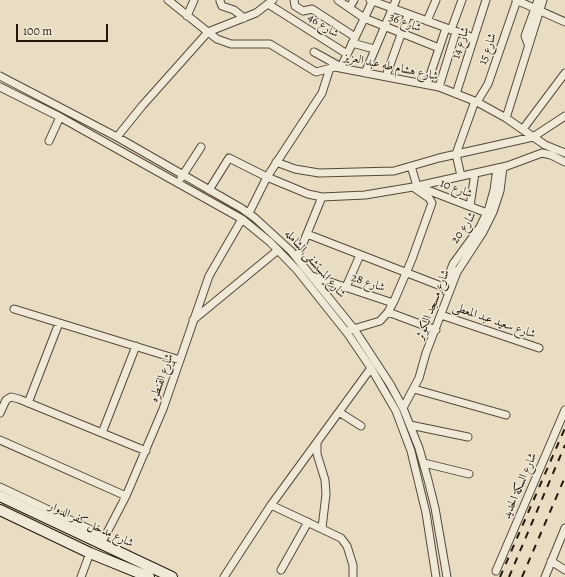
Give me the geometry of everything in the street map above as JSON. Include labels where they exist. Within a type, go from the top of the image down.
[{"type":"main road","name":"شارع مدخل كفر الدوار","points":[[0,496],[13,497],[103,540],[172,577]]},
{"type":"main road","name":"شارع مدخل كفر الدوار","points":[[0,510],[90,553],[149,577]]},
{"type":"street","name":"شارع هشام طه عبد العزيز","points":[[168,0],[217,39],[231,44],[270,44],[316,72],[330,68],[342,67],[439,87],[476,102],[506,118],[545,145],[565,153]]},
{"type":"street","points":[[187,16],[194,0]]},
{"type":"street","points":[[294,0],[295,6],[303,11],[312,9],[353,40],[374,49]]},
{"type":"street","name":"شارع 36","points":[[338,0],[364,18],[383,27],[439,48]]},
{"type":"street","points":[[349,8],[354,0]]},
{"type":"street","points":[[365,72],[391,8],[396,0]]},
{"type":"street","points":[[426,21],[436,0]]},
{"type":"street","points":[[439,87],[451,30],[462,0]]},
{"type":"street","name":"شارع 14","points":[[456,94],[486,0]]},
{"type":"street","points":[[516,0],[565,22]]},
{"type":"street","name":"شارع 15","points":[[456,154],[476,102],[488,84],[516,0]]},
{"type":"street","points":[[506,118],[528,44],[538,0]]},
{"type":"street","points":[[537,9],[543,0]]},
{"type":"street","points":[[220,1],[222,6],[234,10],[244,18]]},
{"type":"street","points":[[314,52],[342,67],[372,1],[474,38]]},
{"type":"street","points":[[117,137],[142,106],[208,32],[256,13],[269,2]]},
{"type":"street","name":"شارع 46","points":[[269,2],[347,54]]},
{"type":"street","points":[[386,76],[408,15]]},
{"type":"street","points":[[427,84],[439,48],[451,30]]},
{"type":"street","points":[[249,213],[276,162],[322,93],[330,68]]},
{"type":"street","points":[[523,129],[565,74]]},
{"type":"street","name":"شارع المستشفى الشامله","points":[[0,76],[117,137],[249,213],[280,240],[297,258],[354,329],[390,384],[403,408],[424,463],[435,508],[446,577]]},
{"type":"street","name":"شارع المستشفى الشامله","points":[[0,87],[60,116],[242,219],[263,235],[315,291],[371,368],[396,411],[411,451],[429,525],[436,577]]},
{"type":"street","points":[[49,141],[60,116]]},
{"type":"street","points":[[276,162],[295,169],[319,173],[394,171],[456,154],[533,137],[565,116]]},
{"type":"street","points":[[178,183],[201,146]]},
{"type":"street","points":[[209,190],[229,158],[267,177],[308,194],[322,197],[365,195],[415,187],[500,168],[542,153],[551,155],[565,162]]},
{"type":"street","points":[[456,154],[461,176]]},
{"type":"street","points":[[346,332],[380,321],[388,312],[393,303],[406,272],[432,203],[429,198],[415,187],[410,166]]},
{"type":"street","name":"شارع 20","points":[[448,297],[446,288],[453,264],[480,226],[487,213],[500,168]]},
{"type":"street","name":"شارع مسجد الكوثر","points":[[403,408],[414,389],[457,272],[483,232],[493,212],[500,191],[500,168]]},
{"type":"street","points":[[470,206],[474,173]]},
{"type":"street","name":"شارع 10","points":[[415,187],[487,213]]},
{"type":"street","points":[[297,258],[322,197]]},
{"type":"street","name":"شارع القنطره","points":[[103,540],[126,496],[146,451],[180,360],[204,287],[214,264],[242,219]]},
{"type":"street","points":[[307,234],[446,288]]},
{"type":"street","points":[[193,320],[278,250]]},
{"type":"street","points":[[346,287],[360,255]]},
{"type":"street","name":"شارع 28","points":[[312,276],[393,303]]},
{"type":"street","points":[[14,309],[180,360]]},
{"type":"street","points":[[388,312],[436,330]]},
{"type":"street","name":"شارع سعيد عبد المعطى","points":[[441,315],[539,348]]},
{"type":"street","points":[[28,403],[60,323]]},
{"type":"street","points":[[102,433],[136,346]]},
{"type":"street","points":[[224,577],[271,505],[371,368]]},
{"type":"street","points":[[414,389],[506,415]]},
{"type":"street","points":[[0,413],[6,400],[11,397],[146,451]]},
{"type":"street","name":"شارع السكة الحديد","points":[[496,571],[565,410]]},
{"type":"street","points":[[339,412],[361,426]]},
{"type":"street","points":[[410,425],[468,437]]},
{"type":"street","points":[[0,440],[126,496]]},
{"type":"street","points":[[317,443],[316,454],[325,480],[326,494],[322,528]]},
{"type":"street","points":[[424,463],[469,474]]},
{"type":"street","points":[[0,487],[13,497]]},
{"type":"street","points":[[271,505],[338,536],[347,546],[353,565],[353,577]]},
{"type":"street","points":[[281,570],[308,522]]},
{"type":"street","points":[[546,576],[565,528]]},
{"type":"street","points":[[81,577],[90,553]]},
{"type":"street","points":[[551,561],[565,570]]},
{"type":"railway","points":[[500,577],[565,428]]},
{"type":"railway","points":[[509,577],[565,445]]},
{"type":"railway","points":[[522,577],[565,477]]}]
